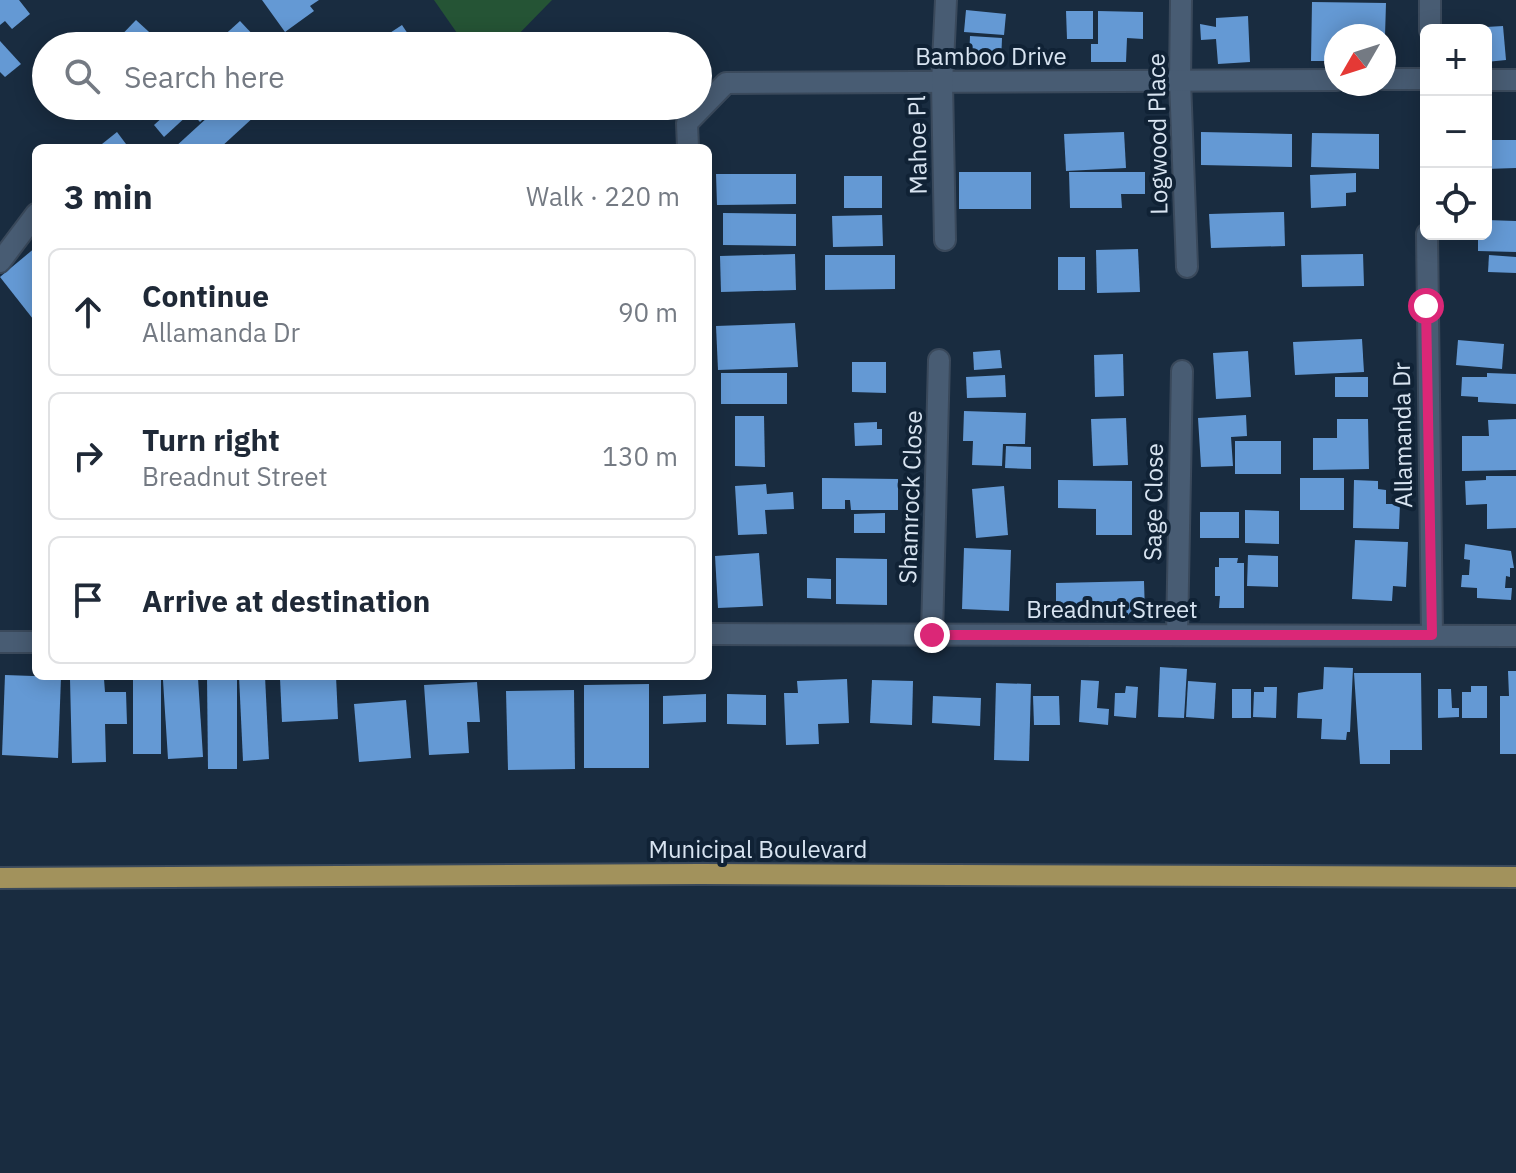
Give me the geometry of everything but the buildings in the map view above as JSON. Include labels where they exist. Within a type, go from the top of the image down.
[{"type":"main road","name":"Municipal Boulevard","points":[[0,878],[669,874],[1516,877]]},
{"type":"street","name":"Mahoe Pl","points":[[945,240],[942,83],[946,0]]},
{"type":"street","name":"Logwood Place","points":[[1181,0],[1180,81],[1187,267]]},
{"type":"street","points":[[1430,0],[1430,24]]},
{"type":"street","points":[[1396,79],[1420,79]]},
{"type":"street","name":"Bamboo Drive","points":[[712,97],[726,83],[1324,80]]},
{"type":"street","points":[[1492,80],[1516,80]]},
{"type":"street","name":"Bamboo Drive","points":[[688,144],[687,123],[690,120]]},
{"type":"street","points":[[0,262],[32,219]]},
{"type":"street","name":"Allamanda Dr","points":[[1427,240],[1432,635]]},
{"type":"street","name":"Shamrock Close","points":[[932,635],[939,360]]},
{"type":"street","name":"Sage Close","points":[[1177,635],[1182,371]]},
{"type":"street","name":"Breadnut Street","points":[[712,634],[1516,636]]},
{"type":"street","points":[[0,642],[32,642]]},
{"type":"green space","points":[[434,0],[552,0],[521,32],[456,32]]},
{"type":"route","points":[[932,635],[1432,635],[1426,306]]}]
